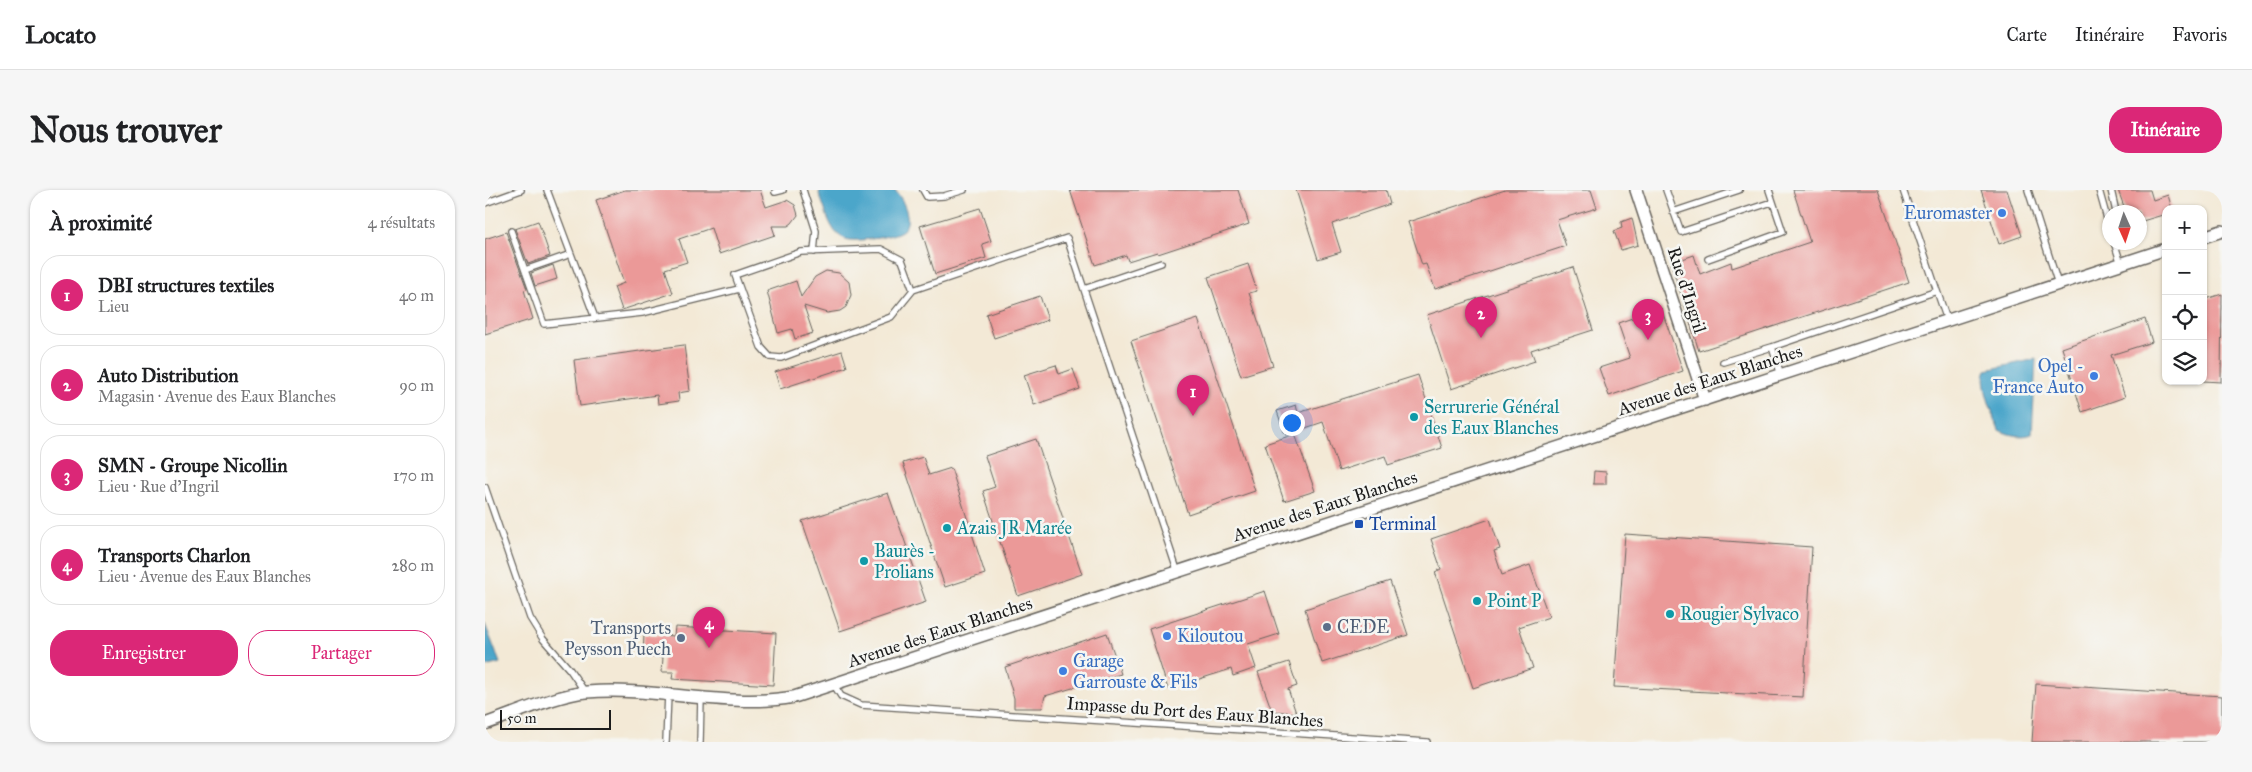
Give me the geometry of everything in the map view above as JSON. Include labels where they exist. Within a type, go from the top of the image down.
[{"type":"street","name":"Rue d'Ingril","points":[[1636,190],[1705,400]]},
{"type":"street","points":[[2207,236],[2222,231]]},
{"type":"street","name":"Avenue des Eaux Blanches","points":[[485,724],[585,692],[777,700],[834,685],[2163,250]]},
{"type":"lane","points":[[485,203],[521,190]]},
{"type":"lane","points":[[547,190],[595,318]]},
{"type":"lane","points":[[775,192],[783,190]]},
{"type":"lane","points":[[803,190],[816,231],[813,252]]},
{"type":"lane","points":[[923,190],[927,197],[944,196],[963,190]]},
{"type":"lane","points":[[1666,190],[1681,232],[1772,202]]},
{"type":"lane","points":[[1673,212],[1739,190]]},
{"type":"lane","points":[[1708,259],[1783,232],[1769,190]]},
{"type":"lane","points":[[1903,190],[1947,320]]},
{"type":"lane","points":[[2028,190],[2058,284]]},
{"type":"lane","points":[[2099,190],[2103,205]]},
{"type":"lane","points":[[2111,190],[2114,205]]},
{"type":"lane","points":[[511,231],[544,324],[643,313],[739,289]]},
{"type":"lane","points":[[913,290],[902,260],[881,249],[801,252],[735,275],[761,348],[770,357],[781,358],[891,317],[913,290],[1067,238],[1178,573]]},
{"type":"lane","points":[[2117,250],[2121,264]]},
{"type":"lane","points":[[525,270],[571,254]]},
{"type":"lane","points":[[1084,289],[1161,263]]},
{"type":"lane","points":[[1723,362],[1937,291]]},
{"type":"lane","points":[[1772,347],[1781,375]]},
{"type":"lane","points":[[485,487],[529,618],[543,639],[570,670],[585,692]]},
{"type":"lane","name":"Impasse du Port des Eaux Blanches","points":[[834,685],[841,696],[861,705],[1427,742]]},
{"type":"lane","points":[[666,742],[667,694]]},
{"type":"lane","points":[[700,742],[701,696]]},
{"type":"water","points":[[820,190],[895,190],[901,198],[907,214],[906,225],[900,232],[887,236],[856,240],[844,238],[835,232],[829,222],[819,194]]},
{"type":"water","points":[[2036,359],[2032,434],[2020,436],[2003,432],[1999,430],[1988,399],[1984,382],[1986,370]]},
{"type":"water","points":[[485,624],[500,663],[485,667]]},
{"type":"building","points":[[625,190],[760,190],[766,207],[787,200],[795,205],[798,215],[788,226],[772,226],[775,235],[719,254],[711,228],[679,239],[687,262],[665,269],[673,293],[622,310],[614,287],[624,283],[596,200]]},
{"type":"building","points":[[1070,190],[1238,190],[1249,224],[1158,254],[1157,252],[1128,261],[1126,255],[1095,265]]},
{"type":"building","points":[[1296,190],[1386,190],[1390,204],[1332,224],[1341,252],[1318,259]]},
{"type":"building","points":[[1505,190],[1591,190],[1597,208],[1557,220],[1566,246],[1435,289],[1426,264],[1422,265],[1408,222]]},
{"type":"building","points":[[1793,190],[1878,190],[1909,282],[1699,351],[1671,263],[1694,255],[1700,274],[1731,262],[1732,268],[1810,242]]},
{"type":"building","name":"Euromaster","points":[[1981,190],[2007,190],[2022,236],[1999,244]]},
{"type":"building","points":[[2118,190],[2150,190],[2153,200],[2168,195],[2171,205],[2162,205],[2162,215],[2147,220],[2147,205],[2123,205]]},
{"type":"building","points":[[980,208],[991,241],[982,244],[986,258],[935,274],[920,226]]},
{"type":"building","points":[[1632,218],[1638,245],[1621,250],[1614,231],[1622,228],[1621,222]]},
{"type":"building","points":[[538,221],[550,256],[528,264],[515,229]]},
{"type":"building","points":[[506,232],[527,289],[524,290],[533,319],[485,334],[485,239]]},
{"type":"building","points":[[1248,264],[1257,291],[1249,293],[1273,366],[1241,376],[1208,277]]},
{"type":"building","points":[[553,265],[557,279],[535,286],[531,273]]},
{"type":"building","points":[[1573,267],[1593,330],[1531,350],[1535,361],[1451,389],[1427,315]]},
{"type":"building","points":[[826,271],[839,273],[849,282],[851,295],[846,307],[840,311],[827,313],[804,306],[813,333],[795,339],[792,329],[778,333],[767,291],[796,281],[801,297],[815,277]]},
{"type":"building","points":[[2222,294],[2221,382],[2207,381],[2207,299]]},
{"type":"building","points":[[1040,296],[1048,320],[994,338],[986,314]]},
{"type":"building","points":[[1661,308],[1683,371],[1609,396],[1599,368],[1630,358],[1618,323]]},
{"type":"building","points":[[1198,319],[1255,491],[1188,514],[1131,341]]},
{"type":"building","name":"Opel - France Auto","points":[[2145,319],[2152,342],[2111,355],[2125,397],[2082,412],[2062,348]]},
{"type":"building","points":[[684,345],[690,391],[678,393],[679,401],[658,404],[657,395],[580,406],[574,360]]},
{"type":"building","points":[[842,351],[847,367],[780,389],[775,372]]},
{"type":"building","points":[[1056,365],[1059,374],[1073,369],[1080,389],[1034,405],[1024,375]]},
{"type":"building","points":[[1418,375],[1442,448],[1388,465],[1385,456],[1339,471],[1323,422],[1285,435],[1277,411],[1296,405],[1298,413]]},
{"type":"building","points":[[1295,434],[1315,491],[1284,501],[1265,444]]},
{"type":"building","points":[[1036,439],[1082,574],[1018,596],[983,491],[995,487],[985,456]]},
{"type":"building","name":"Azais JR Marée","points":[[923,457],[929,475],[951,468],[985,574],[945,587],[903,463]]},
{"type":"building","points":[[1594,471],[1606,472],[1606,484],[1593,484]]},
{"type":"building","name":"Baurès - Prolians","points":[[888,493],[926,602],[840,631],[802,521]]},
{"type":"building","name":"Point P","points":[[1490,519],[1500,549],[1494,551],[1502,575],[1530,565],[1549,617],[1519,627],[1533,668],[1473,688],[1435,572],[1441,569],[1431,539]]},
{"type":"building","points":[[1625,534],[1812,547],[1803,697],[1614,687]]},
{"type":"building","points":[[1390,581],[1408,635],[1322,663],[1305,609]]},
{"type":"building","points":[[1265,591],[1279,634],[1248,644],[1256,668],[1233,676],[1231,669],[1168,689],[1149,629]]},
{"type":"building","points":[[675,627],[776,633],[773,685],[672,679],[673,672],[662,672],[663,657],[643,656],[644,634],[674,636]]},
{"type":"building","name":"Garage Garrouste & Fils","points":[[1107,633],[1121,674],[1045,696],[1042,708],[1014,708],[1014,698],[1005,667]]},
{"type":"building","points":[[1289,662],[1297,686],[1288,689],[1296,713],[1272,711],[1258,672]]},
{"type":"building","points":[[2036,684],[2222,696],[2222,742],[2032,742]]},
{"type":"place","name":"Euromaster","points":[[2002,213]]},
{"type":"place","name":"Auto Distribution","points":[[1481,338]]},
{"type":"place","name":"SMN - Groupe Nicollin","points":[[1648,340]]},
{"type":"place","name":"Opel - France Auto","points":[[2094,376]]},
{"type":"place","name":"DBI structures textiles","points":[[1193,416]]},
{"type":"place","name":"Serrurerie Général des Eaux Blanches","points":[[1414,417]]},
{"type":"place","name":"Terminal","points":[[1359,524]]},
{"type":"place","name":"Azais JR Marée","points":[[947,528]]},
{"type":"place","name":"Baurès - Prolians","points":[[864,561]]},
{"type":"place","name":"Point P","points":[[1477,601]]},
{"type":"place","name":"Rougier Sylvaco","points":[[1670,614]]},
{"type":"place","name":"CEDE","points":[[1327,627]]},
{"type":"place","name":"Kiloutou","points":[[1167,636]]},
{"type":"place","name":"Transports Peysson Puech","points":[[681,638]]},
{"type":"place","name":"Transports Charlon","points":[[709,648]]},
{"type":"place","name":"Garage Garrouste & Fils","points":[[1063,671]]}]
